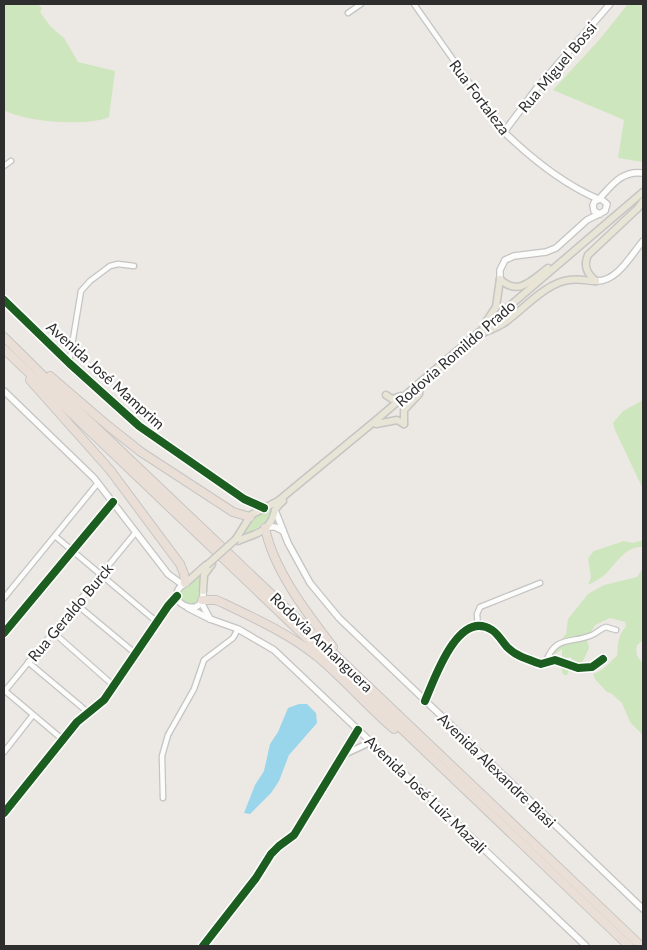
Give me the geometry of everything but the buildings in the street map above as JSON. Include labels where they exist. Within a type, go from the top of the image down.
[{"type":"highway","points":[[5,338],[107,426],[142,452],[233,512],[251,516]]},
{"type":"highway","name":"Rodovia Anhanguera","points":[[5,338],[81,414],[641,946]]},
{"type":"highway","points":[[4,350],[110,470],[180,564],[185,583]]},
{"type":"highway","name":"Rodovia Anhanguera","points":[[4,350],[629,946]]},
{"type":"highway","points":[[266,527],[271,549],[280,568],[310,616],[348,667]]},
{"type":"highway","points":[[202,601],[216,600],[223,603],[276,629],[305,648],[336,674],[386,722],[427,754]]},
{"type":"main road","name":"Rua Miguel Bossi","points":[[504,132],[537,88],[610,4]]},
{"type":"main road","name":"Rua Fortaleza","points":[[504,132],[534,159],[585,194],[598,199]]},
{"type":"main road","points":[[587,220],[598,199],[613,184],[624,175],[643,174]]},
{"type":"main road","points":[[466,344],[491,316],[496,307],[500,270],[505,260],[514,256],[546,252],[556,248],[587,220],[606,210],[606,202],[613,184]]},
{"type":"main road","name":"Rodovia Romildo Prado","points":[[274,509],[643,192]]},
{"type":"main road","name":"Rua Fortaleza","points":[[585,194],[593,206]]},
{"type":"main road","points":[[598,199],[606,202]]},
{"type":"main road","points":[[596,281],[588,274],[586,269],[585,264],[588,255],[638,208],[643,199]]},
{"type":"main road","name":"Rodovia Romildo Prado","points":[[419,385],[483,333],[606,226],[643,199]]},
{"type":"main road","points":[[593,206],[596,213],[600,214]]},
{"type":"main road","points":[[483,333],[503,324],[523,307],[559,282],[581,279],[602,281],[611,278],[643,241]]},
{"type":"main road","points":[[500,279],[513,288],[520,287],[574,251]]},
{"type":"main road","points":[[376,422],[387,406],[386,396],[395,399],[419,385]]},
{"type":"main road","points":[[376,422],[397,420],[404,424],[404,410],[419,394],[419,385]]},
{"type":"main road","points":[[4,391],[98,483],[168,574],[179,602],[188,608],[196,607],[202,601]]},
{"type":"main road","name":"Rodovia Romildo Prado","points":[[251,516],[278,501],[376,422]]},
{"type":"main road","points":[[237,540],[259,533],[271,520],[274,509]]},
{"type":"main road","name":"Avenida Alexandre Biasi","points":[[274,509],[288,543],[310,583],[339,618],[643,909]]},
{"type":"main road","points":[[177,595],[185,583],[237,540],[251,516]]},
{"type":"main road","points":[[266,527],[275,527],[284,532]]},
{"type":"main road","points":[[210,564],[204,576],[202,601],[210,619]]},
{"type":"main road","points":[[168,574],[185,583]]},
{"type":"main road","name":"Avenida José Luiz Mazali","points":[[188,608],[210,619],[238,629],[274,650],[586,946]]},
{"type":"street","points":[[348,13],[354,6],[361,4]]},
{"type":"street","name":"Rua Fortaleza","points":[[414,4],[504,132]]},
{"type":"street","points":[[4,166],[11,161]]},
{"type":"street","points":[[69,363],[81,291],[105,268],[118,264],[134,266]]},
{"type":"street","name":"Avenida José Mamprim","points":[[4,300],[69,363],[139,426],[244,499],[264,508]]},
{"type":"street","points":[[4,598],[98,483]]},
{"type":"street","points":[[244,499],[250,506],[251,516]]},
{"type":"street","points":[[4,633],[113,502]]},
{"type":"street","name":"Rua Geraldo Burck","points":[[4,691],[136,532]]},
{"type":"street","points":[[55,536],[157,622]]},
{"type":"street","points":[[478,626],[477,614],[480,607],[540,583]]},
{"type":"street","points":[[4,813],[62,739],[86,714],[99,705],[177,595]]},
{"type":"street","points":[[76,604],[136,654]]},
{"type":"street","points":[[425,701],[439,666],[447,652],[464,632],[478,626],[485,626],[494,631],[506,646],[521,657],[541,664],[555,660],[578,668],[592,667],[603,659]]},
{"type":"street","points":[[546,662],[549,652],[559,643],[592,635],[606,627],[616,630]]},
{"type":"street","points":[[163,798],[162,756],[168,735],[194,689],[204,660],[233,638],[238,629]]},
{"type":"street","points":[[53,632],[114,686]]},
{"type":"street","points":[[28,662],[84,709],[86,714]]},
{"type":"street","points":[[4,691],[62,739]]},
{"type":"street","points":[[4,752],[33,715]]},
{"type":"street","points":[[203,946],[256,878],[271,854],[294,835],[358,730]]},
{"type":"street","points":[[342,755],[371,742]]},
{"type":"green space","points":[[4,4],[37,4],[42,8],[40,12],[50,26],[64,38],[78,62],[115,71],[109,117],[87,122],[56,122],[26,118],[4,110]]},
{"type":"green space","points":[[628,4],[643,4],[643,162],[618,158],[624,120],[553,90],[600,39]]},
{"type":"green space","points":[[643,400],[643,489],[613,423],[623,411]]},
{"type":"green space","points":[[276,507],[262,525],[239,538],[253,518]]},
{"type":"green space","points":[[643,540],[643,547],[625,553],[607,573],[588,585],[591,577],[588,558],[594,551],[624,541],[633,543]]},
{"type":"green space","points":[[205,568],[201,597],[194,604],[188,605],[181,598],[181,589]]},
{"type":"green space","points":[[643,568],[643,640],[637,645],[636,653],[643,663],[643,735],[630,722],[622,703],[611,693],[607,692],[593,674],[603,669],[617,656],[620,636],[626,626],[625,622],[610,618],[595,625],[587,639],[589,648],[582,663],[578,664],[570,657],[565,659],[569,671],[567,675],[564,675],[562,672],[562,649],[551,657],[549,649],[563,642],[561,640],[566,634],[568,619],[588,594],[604,585],[637,577]]},
{"type":"water","points":[[299,704],[307,704],[316,713],[317,723],[289,755],[279,781],[271,793],[250,814],[244,813],[255,785],[264,771],[270,744],[278,732],[288,708]]},
{"type":"cycle path","points":[[4,300],[69,363],[139,426],[244,499],[264,508]]},
{"type":"cycle path","points":[[4,633],[113,502]]},
{"type":"cycle path","points":[[4,813],[77,722],[104,700],[168,606],[177,596]]},
{"type":"cycle path","points":[[425,701],[449,649],[458,637],[468,629],[480,626],[492,630],[514,653],[541,664],[555,660],[578,668],[592,667],[603,659]]},
{"type":"cycle path","points":[[203,946],[256,878],[271,854],[294,835],[358,730]]}]
